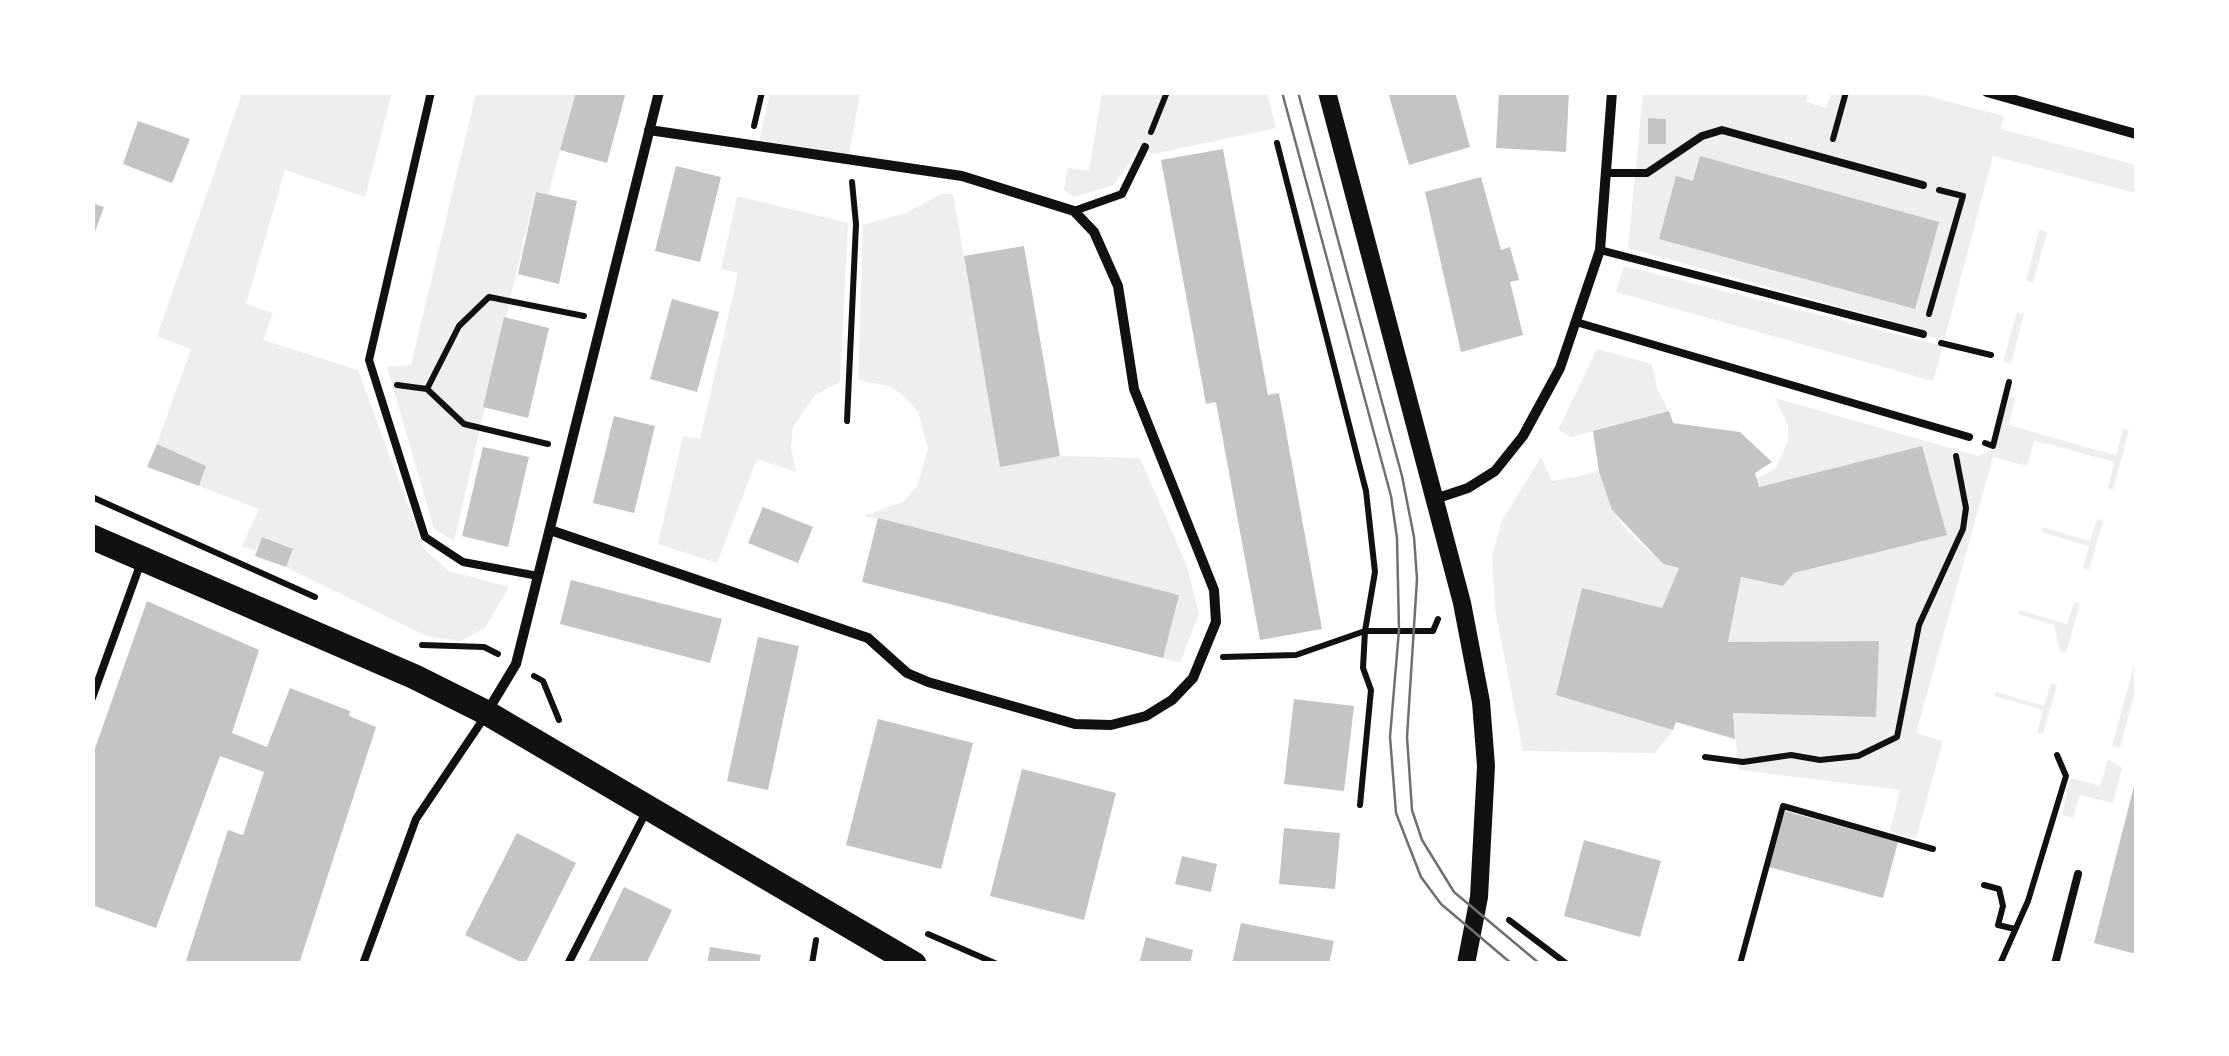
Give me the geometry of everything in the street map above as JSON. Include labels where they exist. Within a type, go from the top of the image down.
[{"type":"main road","points":[[92,536],[144,556],[487,713],[914,964]]},
{"type":"street","points":[[487,713],[516,664],[659,92]]},
{"type":"street","points":[[1327,92],[1435,499],[1474,669],[1486,766],[1479,897],[1466,961]]},
{"type":"street","points":[[1435,499],[1468,488],[1494,471],[1522,436],[1560,368],[1600,250],[1612,92]]},
{"type":"street","points":[[1987,92],[2136,134]]},
{"type":"street","points":[[550,530],[868,638],[907,673],[928,682],[1075,724],[1111,725],[1146,716],[1172,700],[1193,678],[1208,651],[1216,622],[1214,590],[1134,389],[1118,286],[1094,232],[1074,211],[962,176],[650,130]]},
{"type":"lane","points":[[432,92],[369,360],[425,537],[463,562],[538,576]]},
{"type":"lane","points":[[1608,173],[1647,174],[1702,136],[1722,130],[1923,185]]},
{"type":"lane","points":[[1074,211],[1122,194],[1145,147]]},
{"type":"lane","points":[[1600,250],[1922,334]]},
{"type":"lane","points":[[1576,322],[1969,437]]},
{"type":"lane","points":[[92,698],[144,556]]},
{"type":"lane","points":[[364,964],[416,819],[487,713]]},
{"type":"lane","points":[[568,964],[648,810]]},
{"type":"lane","points":[[2055,964],[2078,874]]},
{"type":"path","points":[[1145,147],[1167,92]]},
{"type":"path","points":[[1827,159],[1846,92]]},
{"type":"path","points":[[1276,143],[1366,491],[1375,572],[1365,630],[1363,668],[1371,690],[1360,805]]},
{"type":"path","points":[[847,421],[856,224],[851,161]]},
{"type":"path","points":[[1922,334],[1963,196],[1923,185]]},
{"type":"path","points":[[427,389],[459,326],[488,298],[602,320]]},
{"type":"path","points":[[1942,343],[1990,355]]},
{"type":"path","points":[[376,382],[427,389],[464,424],[570,449]]},
{"type":"path","points":[[1969,437],[1993,446],[2009,382]]},
{"type":"path","points":[[1704,757],[1743,762],[1791,755],[1839,758],[1858,756],[1897,738],[1906,709],[1920,625],[1964,528],[1964,488],[1947,431]]},
{"type":"path","points":[[92,498],[318,598]]},
{"type":"path","points":[[1233,658],[1296,655],[1365,630],[1433,631],[1444,607]]},
{"type":"path","points":[[408,639],[426,647],[484,648],[516,664]]},
{"type":"path","points":[[2000,964],[2066,776],[2057,756]]},
{"type":"path","points":[[1740,964],[1783,806],[1933,849]]},
{"type":"path","points":[[1984,885],[1999,889],[2003,906],[1998,924],[2015,929]]},
{"type":"path","points":[[1509,920],[1568,964]]},
{"type":"path","points":[[812,964],[816,939]]},
{"type":"shaded area","points":[[242,93],[392,93],[365,197],[285,170],[246,304],[273,313],[263,340],[358,370],[424,549],[449,571],[509,587],[485,628],[461,641],[426,636],[286,567],[292,549],[262,537],[255,551],[242,546],[259,509],[199,486],[206,466],[157,444],[191,349],[157,336]]},
{"type":"shaded area","points":[[476,93],[576,93],[548,195],[535,193],[454,541],[434,529],[387,367],[411,365]]},
{"type":"shaded area","points":[[770,93],[860,93],[849,155],[759,142]]},
{"type":"shaded area","points":[[1102,93],[1267,93],[1276,128],[1153,154],[1141,145],[1114,185],[1074,197],[1064,190],[1068,168],[1089,171]]},
{"type":"shaded area","points":[[1643,93],[1808,93],[1806,102],[1826,108],[1831,93],[1916,93],[2004,116],[2001,129],[2136,165],[2136,193],[1993,156],[1944,341],[1927,336],[1928,331],[1628,248]]},
{"type":"shaded area","points":[[941,194],[953,194],[1000,466],[1060,456],[1140,458],[1187,566],[1199,614],[1180,663],[1163,658],[1178,595],[864,516],[904,501],[917,486],[928,449],[918,412],[905,397],[889,386],[858,380],[863,225],[906,213]]},
{"type":"shaded area","points":[[737,196],[848,223],[840,382],[815,395],[793,427],[791,447],[796,472],[757,459],[717,563],[658,544],[683,436],[700,439],[738,273],[721,269]]},
{"type":"shaded area","points":[[2039,230],[2047,232],[2033,283],[2026,281]]},
{"type":"shaded area","points":[[1624,266],[1943,346],[1933,381],[1616,292]]},
{"type":"shaded area","points":[[2017,312],[2024,314],[2011,364],[2003,362]]},
{"type":"shaded area","points":[[1597,349],[1652,364],[1657,388],[1669,411],[1571,437],[1558,430]]},
{"type":"shaded area","points":[[2009,397],[2015,398],[2009,425],[2089,448],[2116,455],[2123,429],[2129,430],[2113,490],[2108,488],[2114,462],[2034,441],[2027,466],[1993,457],[1916,733],[1943,741],[1916,839],[1890,831],[1900,790],[1739,770],[1733,713],[1876,716],[1878,641],[1728,642],[1741,577],[1783,586],[1794,573],[1947,535],[1922,446],[1759,487],[1756,479],[1776,468],[1788,441],[1788,425],[1775,398],[1978,456],[1995,449]]},
{"type":"shaded area","points":[[1541,457],[1552,481],[1599,472],[1612,510],[1626,529],[1663,564],[1679,568],[1662,608],[1582,589],[1673,730],[1655,753],[1523,751],[1495,609],[1492,556],[1502,520]]},
{"type":"shaded area","points":[[2097,519],[2103,521],[2089,570],[2083,568],[2089,546],[2041,532],[2042,527],[2090,541]]},
{"type":"shaded area","points":[[2074,602],[2080,603],[2066,653],[2060,651],[2054,625],[2018,614],[2019,610],[2067,624]]},
{"type":"shaded area","points":[[2136,658],[2136,688],[2120,748],[2112,746]]},
{"type":"shaded area","points":[[2051,683],[2057,685],[2043,734],[2037,733],[2043,710],[1995,696],[1996,692],[2044,706]]},
{"type":"shaded area","points":[[2108,759],[2122,768],[2113,803],[2080,795],[2073,818],[2062,815],[2071,778],[2100,786]]},
{"type":"building","points":[[576,92],[626,92],[607,163],[560,150]]},
{"type":"building","points":[[1388,92],[1455,92],[1470,147],[1409,165]]},
{"type":"building","points":[[1499,92],[1569,92],[1566,152],[1496,148]]},
{"type":"building","points":[[1648,118],[1666,119],[1666,144],[1648,144]]},
{"type":"building","points":[[138,121],[190,139],[172,183],[123,164]]},
{"type":"building","points":[[1223,149],[1268,395],[1279,393],[1322,629],[1260,640],[1216,402],[1206,404],[1161,160]]},
{"type":"building","points":[[1700,156],[1939,222],[1915,309],[1659,239],[1676,176],[1693,181]]},
{"type":"building","points":[[676,166],[721,177],[700,262],[655,251]]},
{"type":"building","points":[[1481,177],[1501,250],[1510,247],[1519,280],[1510,282],[1523,335],[1461,352],[1425,192]]},
{"type":"building","points":[[536,192],[577,201],[559,284],[518,274]]},
{"type":"building","points":[[92,203],[104,207],[93,237],[92,237]]},
{"type":"building","points":[[1024,246],[1060,456],[1000,467],[964,256]]},
{"type":"building","points":[[672,299],[719,312],[697,392],[650,379]]},
{"type":"building","points":[[504,317],[549,328],[528,418],[483,407]]},
{"type":"building","points":[[1669,411],[1673,423],[1740,432],[1772,462],[1755,473],[1759,487],[1922,446],[1947,535],[1794,573],[1783,586],[1741,577],[1728,642],[1879,641],[1876,717],[1733,713],[1735,739],[1676,722],[1673,730],[1556,695],[1582,588],[1662,608],[1679,568],[1663,564],[1612,510],[1599,472],[1593,431]]},
{"type":"building","points":[[614,416],[655,426],[634,513],[593,503]]},
{"type":"building","points":[[157,444],[206,466],[199,486],[147,467]]},
{"type":"building","points":[[483,447],[529,457],[508,547],[462,536]]},
{"type":"building","points":[[763,507],[813,527],[798,563],[748,543]]},
{"type":"building","points":[[878,518],[1179,595],[1163,658],[862,582]]},
{"type":"building","points":[[262,537],[293,549],[286,567],[255,556]]},
{"type":"building","points":[[571,580],[722,619],[710,663],[560,624]]},
{"type":"building","points":[[147,601],[259,650],[232,733],[267,747],[290,688],[350,711],[349,716],[376,727],[299,964],[185,964],[228,830],[243,835],[264,772],[220,756],[156,928],[92,905],[92,757]]},
{"type":"building","points":[[758,637],[799,646],[768,790],[727,781]]},
{"type":"building","points":[[1294,699],[1354,706],[1344,791],[1284,784]]},
{"type":"building","points":[[878,719],[973,743],[941,869],[846,845]]},
{"type":"building","points":[[1022,769],[1116,793],[1084,920],[990,896]]},
{"type":"building","points":[[2136,782],[2136,954],[2094,943]]},
{"type":"building","points":[[1785,811],[1898,842],[1883,898],[1769,867]]},
{"type":"building","points":[[1284,828],[1340,833],[1335,889],[1279,884]]},
{"type":"building","points":[[517,833],[576,863],[525,964],[465,935]]},
{"type":"building","points":[[1584,840],[1661,861],[1640,937],[1564,916]]},
{"type":"building","points":[[1182,856],[1217,864],[1211,892],[1175,884]]},
{"type":"building","points":[[624,887],[672,910],[646,964],[587,964]]},
{"type":"building","points":[[1241,923],[1334,941],[1329,964],[1232,964]]},
{"type":"building","points":[[1146,937],[1193,950],[1190,964],[1139,964]]},
{"type":"building","points":[[710,947],[761,955],[759,964],[707,964]]},
{"type":"tram line","points":[[1282,92],[1391,496],[1397,538],[1399,630],[1390,737],[1396,813],[1421,877],[1441,904],[1512,964]]},
{"type":"tram line","points":[[1298,92],[1402,476],[1414,537],[1417,579],[1407,737],[1412,810],[1422,840],[1454,892],[1540,964]]}]
